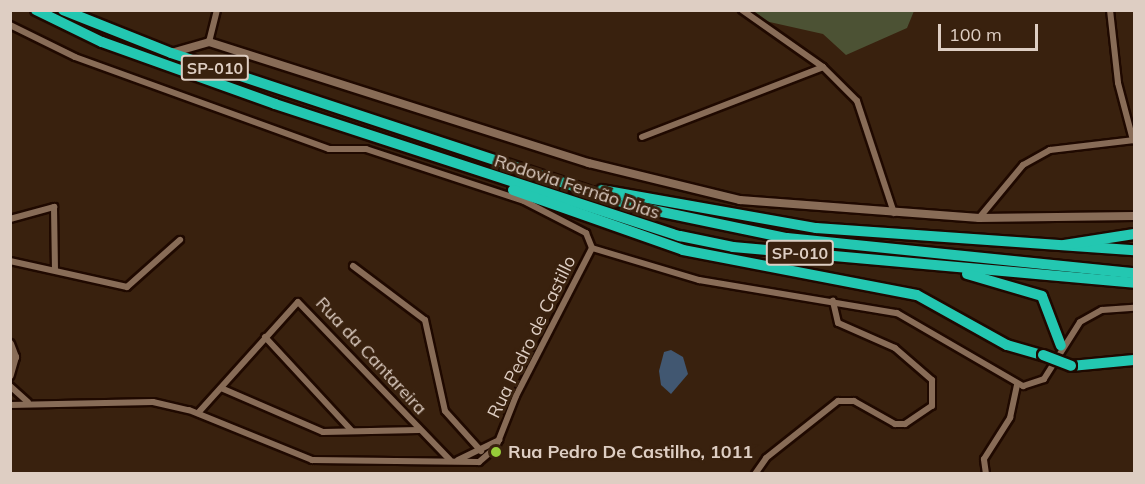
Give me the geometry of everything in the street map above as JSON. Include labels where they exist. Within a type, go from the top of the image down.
[{"type":"highway","name":"Rodovia Fernão Dias","points":[[36,10],[102,42],[475,171],[695,239],[939,266],[1134,283]]},
{"type":"highway","name":"Rodovia Fernão Dias","points":[[63,10],[171,53],[638,207],[787,238],[1134,273]]},
{"type":"highway","points":[[475,171],[531,199],[683,250],[917,295],[1007,345],[1071,366],[1096,368],[1134,360]]},
{"type":"highway","points":[[554,180],[816,228],[1056,247],[1134,250]]},
{"type":"highway","points":[[625,231],[695,239]]},
{"type":"highway","points":[[1056,247],[1134,234]]},
{"type":"highway","points":[[939,266],[1042,296],[1061,346]]},
{"type":"street","points":[[209,42],[218,10]]},
{"type":"street","points":[[742,10],[823,67],[861,108],[894,213]]},
{"type":"street","points":[[979,218],[1036,157],[1084,142],[1134,140],[1118,83],[1110,10]]},
{"type":"street","points":[[10,25],[75,57],[329,148],[366,149],[524,201],[586,233],[592,248],[669,273],[897,313],[1017,385],[1044,379],[1070,331],[1092,315],[1134,308]]},
{"type":"street","points":[[171,53],[209,42],[666,185],[740,200],[979,218],[1134,216]]},
{"type":"street","points":[[642,138],[823,67]]},
{"type":"street","points":[[10,219],[54,207],[55,270]]},
{"type":"street","points":[[10,261],[127,287],[180,240]]},
{"type":"street","name":"Rua Pedro de Castillo","points":[[454,461],[479,462],[499,440],[592,248]]},
{"type":"street","points":[[353,266],[425,320],[445,411],[481,451]]},
{"type":"street","points":[[755,474],[766,458],[838,401],[854,401],[895,424],[905,424],[932,406],[936,395],[932,380],[895,348],[838,323],[833,301]]},
{"type":"street","name":"Rua da Cantareira","points":[[198,413],[294,304],[302,304],[418,430],[454,461]]},
{"type":"street","points":[[265,337],[352,430]]},
{"type":"street","points":[[10,345],[15,357],[10,375]]},
{"type":"street","points":[[987,474],[984,459],[1010,418],[1017,385]]},
{"type":"street","points":[[10,386],[28,402]]},
{"type":"street","points":[[221,388],[312,429],[418,430]]},
{"type":"street","points":[[10,405],[28,402],[153,402],[198,413],[312,460],[454,461],[481,451],[499,440]]},
{"type":"green space","points":[[751,11],[914,11],[907,28],[846,55],[823,34],[765,21]]},
{"type":"water","points":[[671,350],[683,357],[688,374],[671,394],[661,385],[659,371],[664,352]]},
{"type":"place","name":"Rua Pedro De Castilho, 1011","points":[[496,452]]}]
